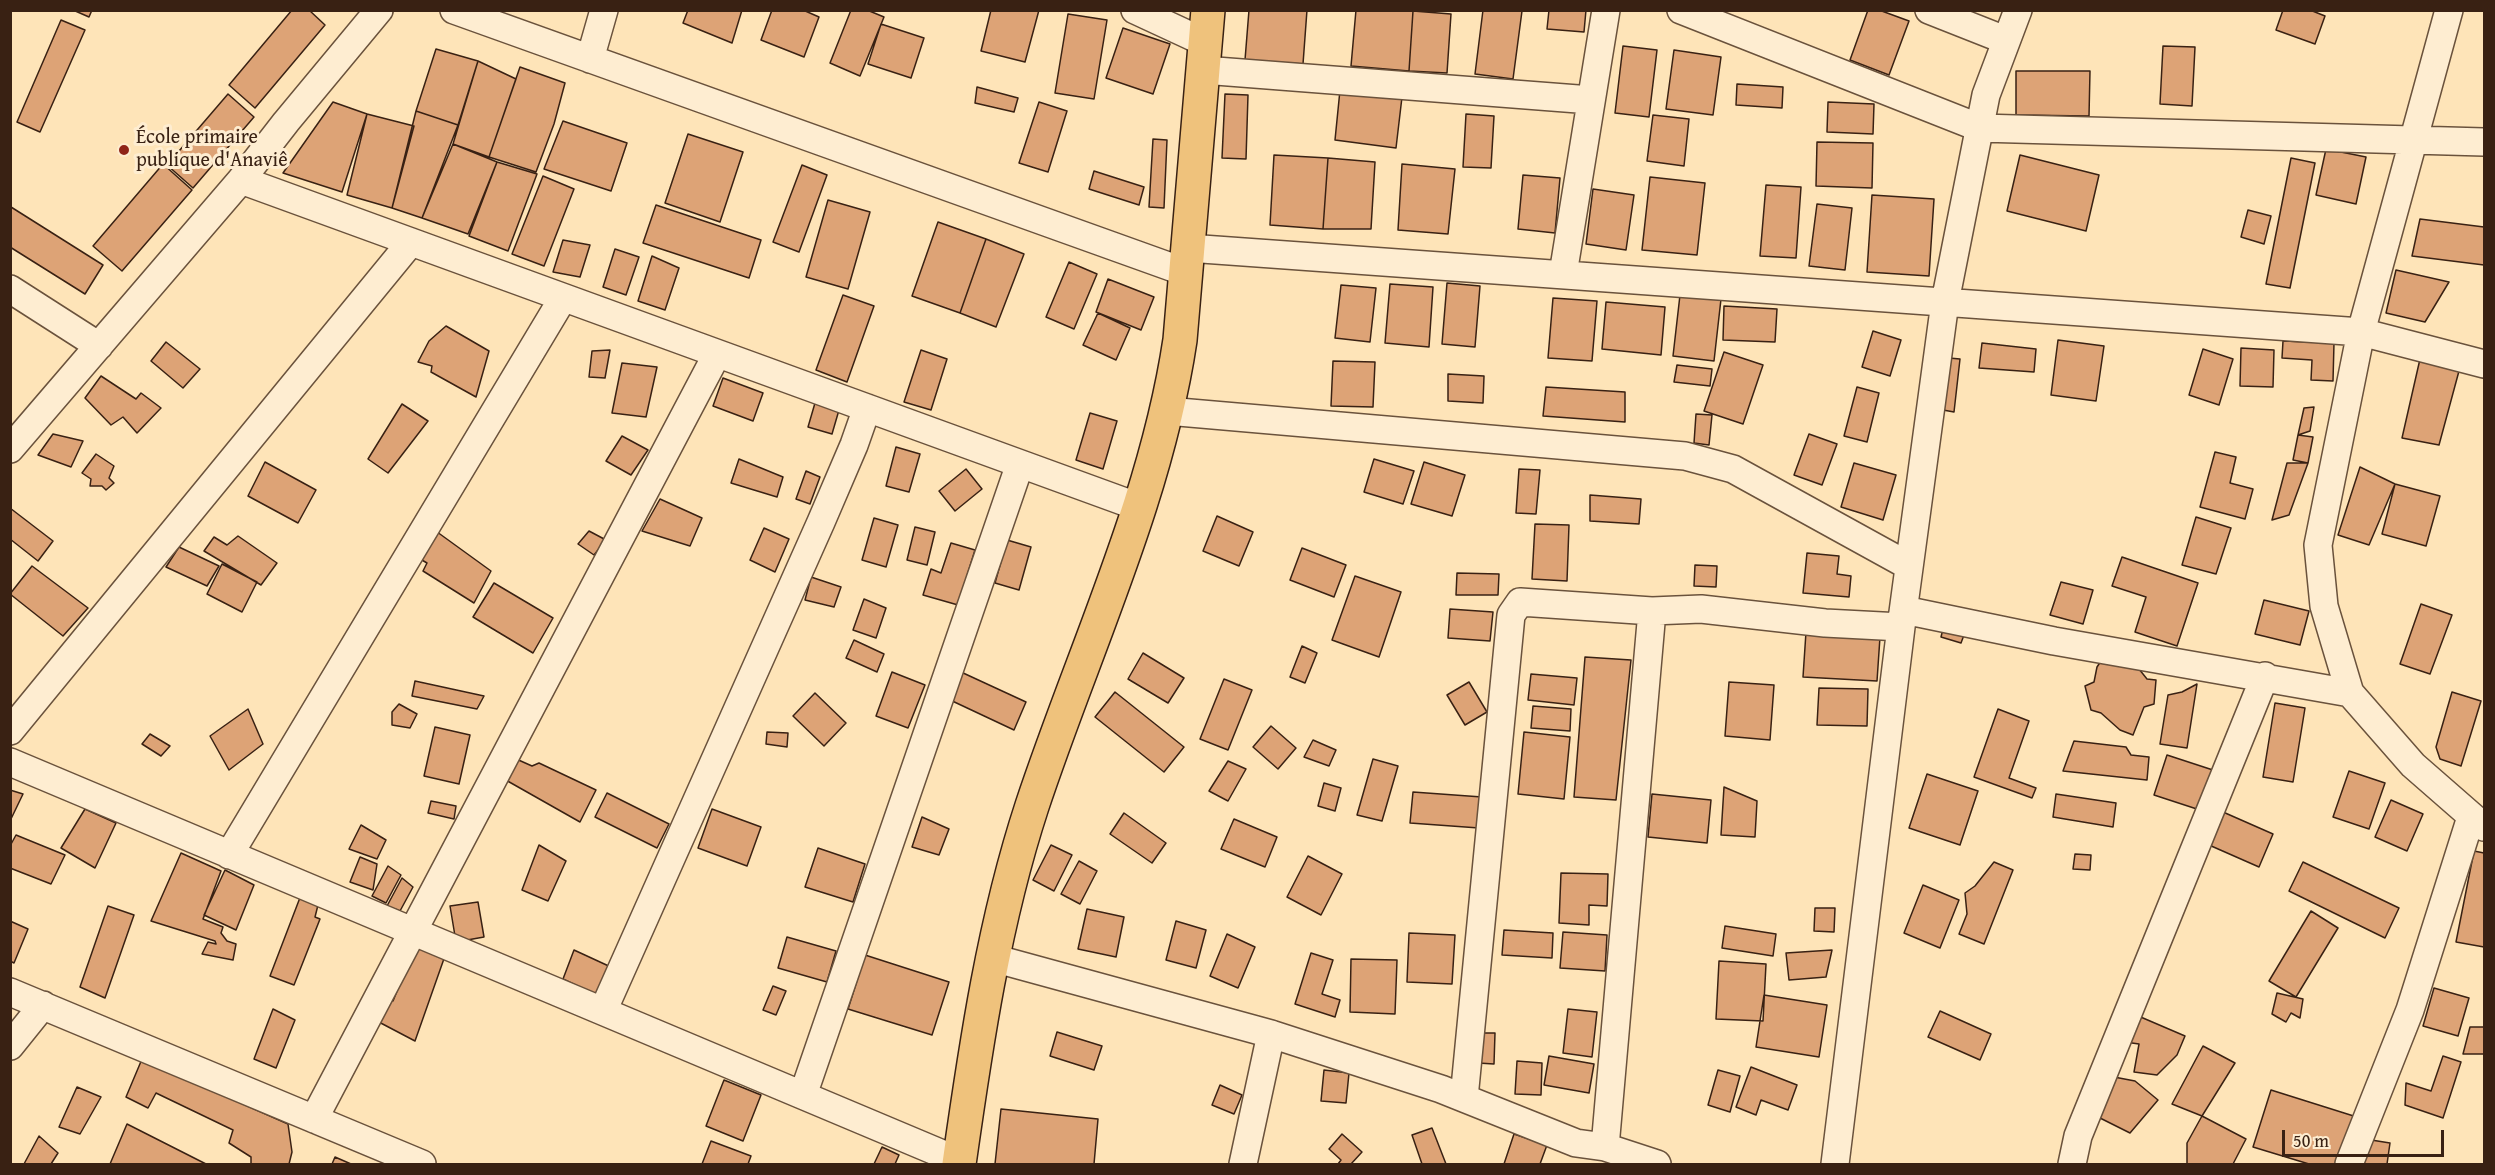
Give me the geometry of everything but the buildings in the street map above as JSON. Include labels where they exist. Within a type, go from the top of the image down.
[{"type":"main road","points":[[959,1163],[993,958],[1006,896],[1032,806],[1139,507],[1167,411],[1180,340],[1208,10]]},
{"type":"street","points":[[10,449],[241,180],[307,96],[380,10]]},
{"type":"street","points":[[454,10],[590,59],[1186,260],[1563,274],[2361,332],[2484,364]]},
{"type":"street","points":[[590,59],[604,10]]},
{"type":"street","points":[[1135,10],[1203,56],[1591,100]]},
{"type":"street","points":[[1563,274],[1606,10]]},
{"type":"street","points":[[1682,10],[1980,128],[2484,142]]},
{"type":"street","points":[[1929,10],[2005,40]]},
{"type":"street","points":[[1835,1164],[1909,566],[1945,302],[1986,95],[2018,10]]},
{"type":"street","points":[[2349,1164],[2410,1010],[2478,822],[2413,765],[2350,693],[2324,606],[2318,544],[2361,332],[2449,10]]},
{"type":"street","points":[[241,180],[1139,507]]},
{"type":"street","points":[[10,731],[411,242]]},
{"type":"street","points":[[10,289],[99,346]]},
{"type":"street","points":[[230,855],[563,298]]},
{"type":"street","points":[[314,1119],[717,354]]},
{"type":"street","points":[[603,1011],[821,522],[867,408]]},
{"type":"street","points":[[1167,411],[1685,456],[1733,469],[1909,566]]},
{"type":"street","points":[[803,1095],[1020,464]]},
{"type":"street","points":[[1464,1098],[1511,615],[1520,602],[1652,611],[1701,609],[1825,622],[1903,619],[2054,641],[2265,676],[2350,693]]},
{"type":"street","points":[[1605,1147],[1652,611]]},
{"type":"street","points":[[2072,1164],[2078,1136],[2265,676]]},
{"type":"street","points":[[10,762],[803,1095],[959,1163]]},
{"type":"street","points":[[993,958],[1271,1034],[1441,1089],[1576,1143],[1605,1147],[1656,1164]]},
{"type":"street","points":[[10,992],[422,1164]]},
{"type":"street","points":[[10,1046],[43,1005]]},
{"type":"street","points":[[1243,1164],[1271,1034]]},
{"type":"place","name":"École primaire publique d'Anaviê","points":[[124,150]]}]
